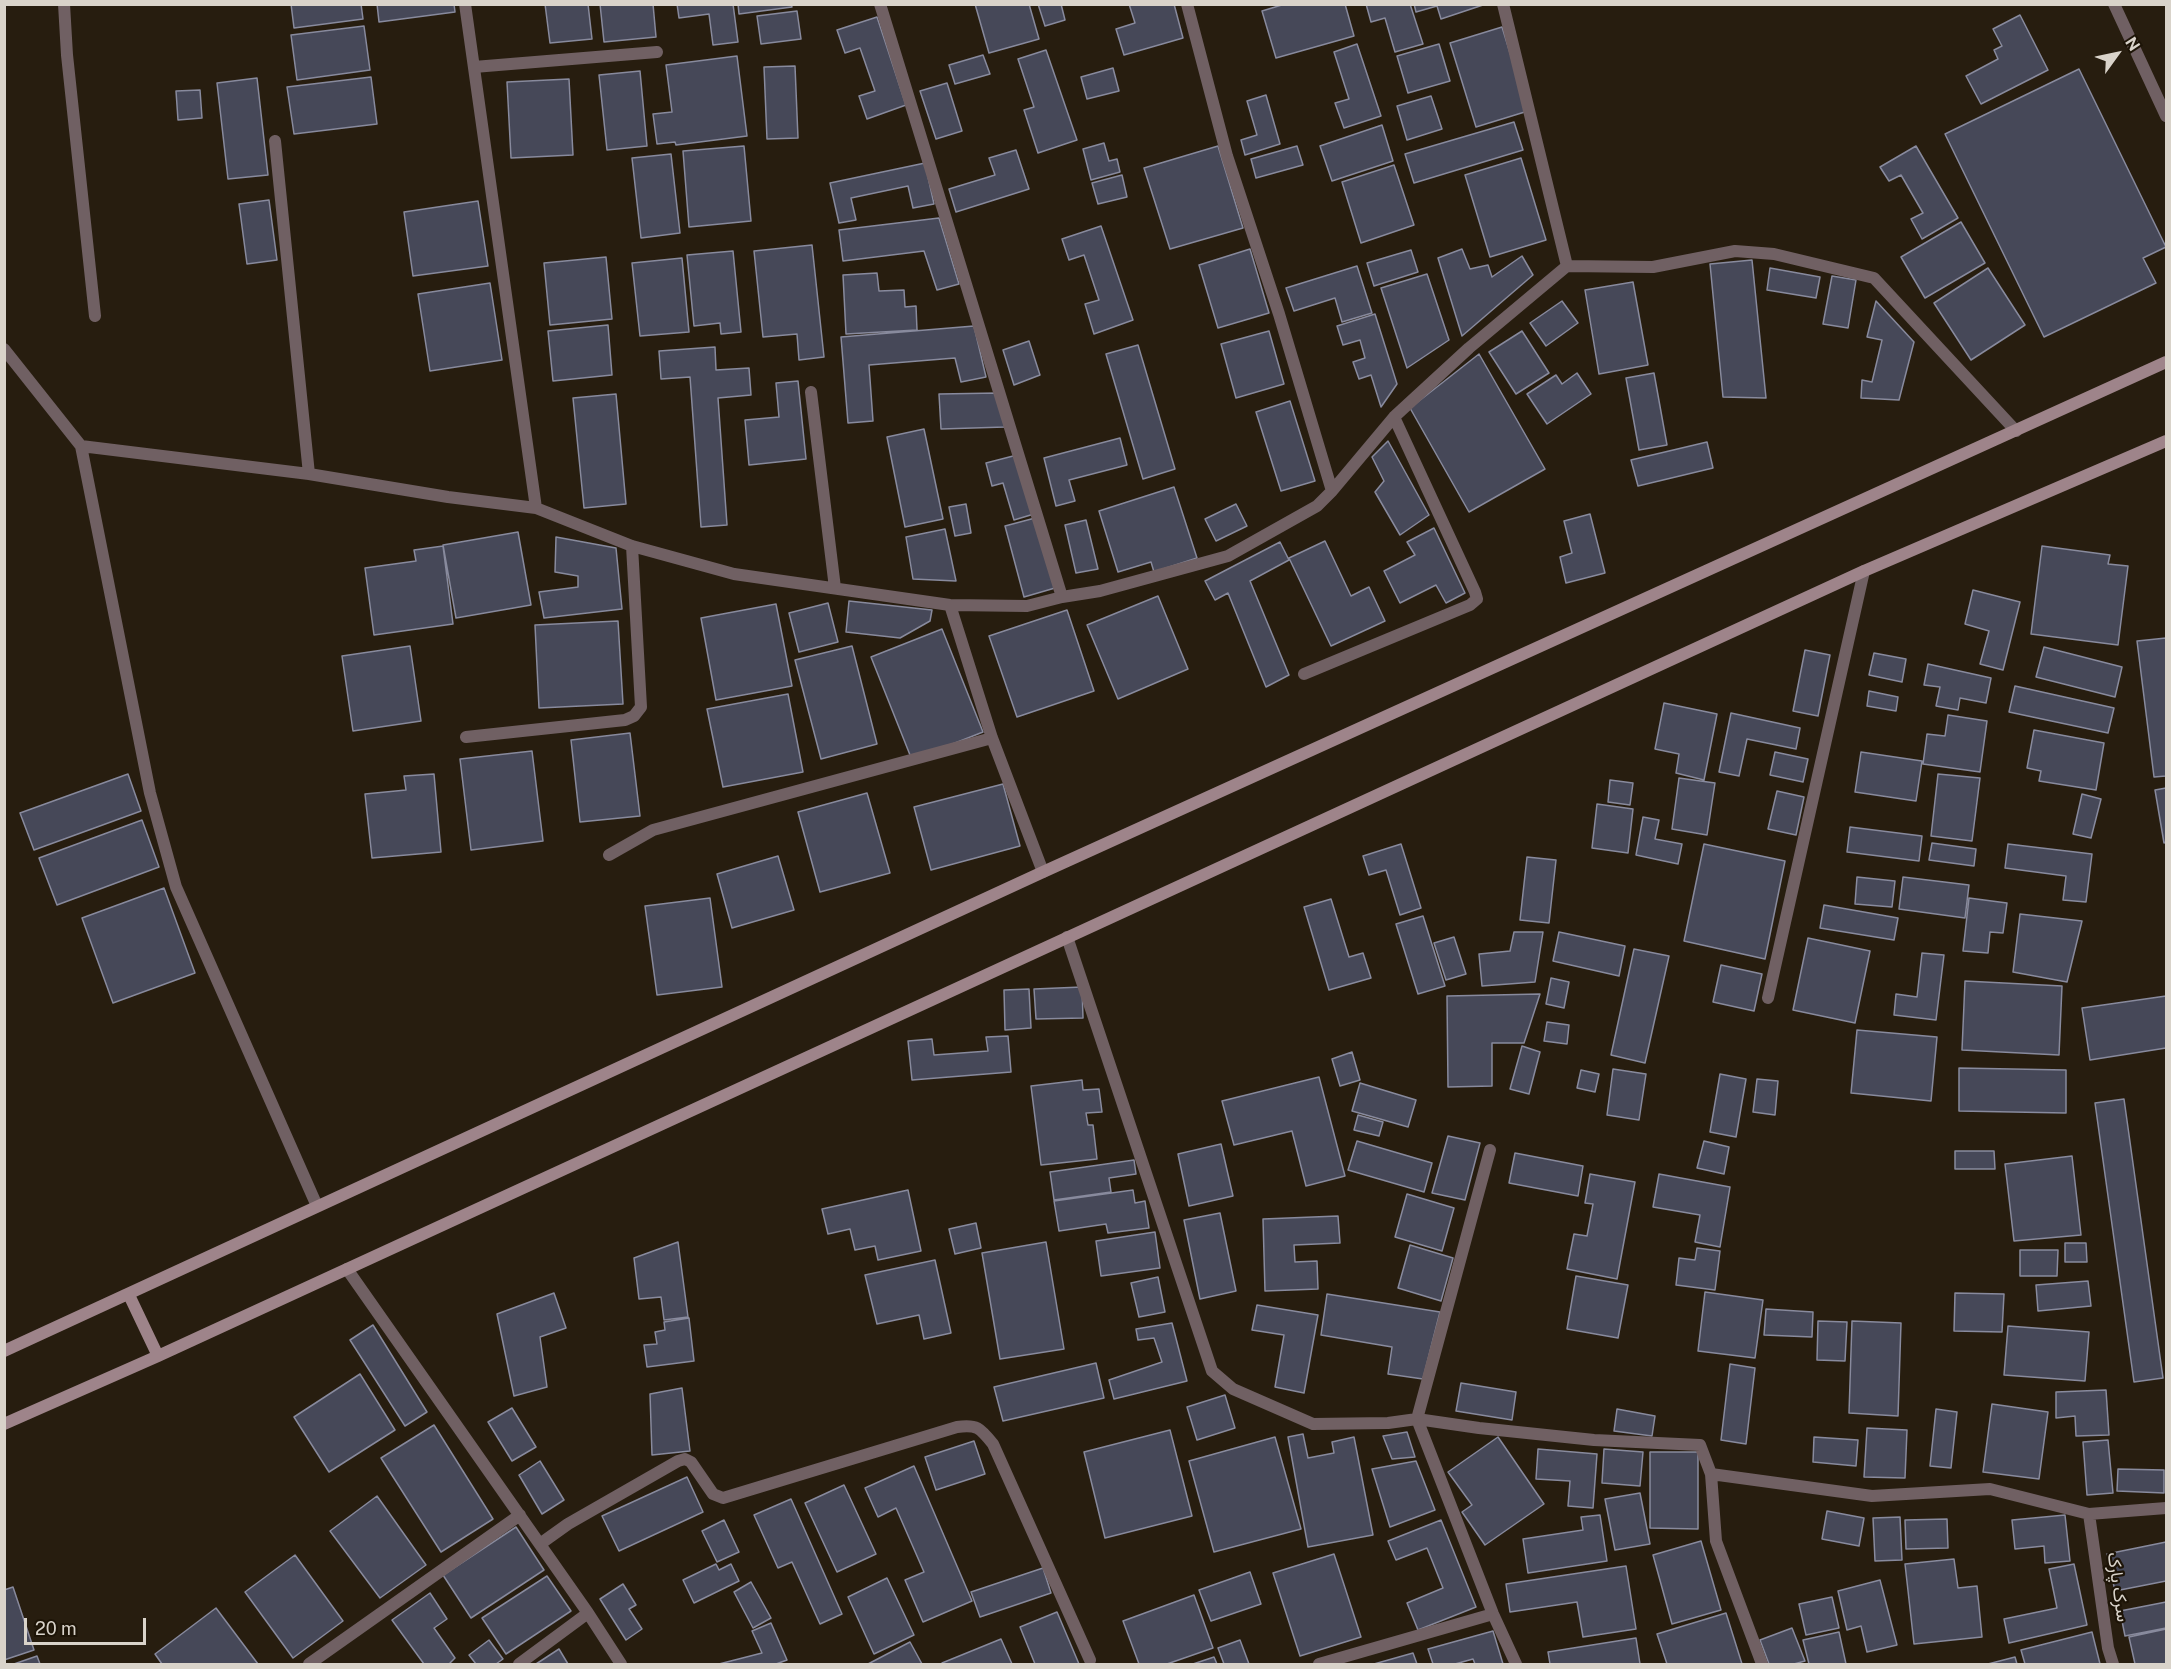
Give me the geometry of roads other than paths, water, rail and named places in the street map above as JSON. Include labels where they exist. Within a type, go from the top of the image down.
[{"type":"main road","points":[[4,1351],[1043,872],[2166,362]]},
{"type":"main road","points":[[4,1424],[158,1356],[1864,571],[2166,441]]},
{"type":"main road","points":[[129,1294],[158,1356]]},
{"type":"street","points":[[64,4],[67,55],[95,316]]},
{"type":"street","points":[[465,4],[536,508]]},
{"type":"street","points":[[880,4],[1062,597]]},
{"type":"street","points":[[1187,4],[1227,156],[1279,314],[1332,492]]},
{"type":"street","points":[[1503,4],[1567,266]]},
{"type":"street","points":[[2115,4],[2166,116]]},
{"type":"street","points":[[474,67],[657,52]]},
{"type":"street","points":[[275,141],[309,474]]},
{"type":"street","points":[[81,446],[309,474],[448,497],[536,508],[632,546],[734,574],[950,605],[1027,606],[1100,591],[1228,556],[1317,506],[1332,492],[1394,417],[1469,348],[1567,266],[1653,267],[1735,251],[1773,254],[1874,278],[2016,431]]},
{"type":"street","points":[[4,349],[81,446],[150,793],[176,887],[317,1206]]},
{"type":"street","points":[[811,392],[835,588]]},
{"type":"street","points":[[1304,674],[1470,605],[1477,599],[1394,417]]},
{"type":"street","points":[[466,737],[625,720],[634,716],[641,707],[632,546]]},
{"type":"street","points":[[1768,998],[1864,571]]},
{"type":"street","points":[[950,605],[992,738],[1043,872]]},
{"type":"street","points":[[609,855],[653,830],[992,738]]},
{"type":"street","points":[[1067,938],[1212,1371],[1233,1389],[1313,1424],[1388,1423],[1417,1419],[1594,1440],[1700,1445],[1711,1474],[1716,1541],[1762,1665]]},
{"type":"street","points":[[1490,1150],[1417,1419],[1493,1614],[1516,1665]]},
{"type":"street","points":[[347,1269],[588,1612],[621,1665]]},
{"type":"street","points":[[540,1544],[568,1524],[685,1459],[691,1462],[713,1494],[723,1498],[957,1427],[972,1425],[982,1430],[993,1444],[1090,1660]]},
{"type":"street","points":[[1711,1474],[1872,1496],[1990,1489],[2089,1514],[2166,1508]]},
{"type":"street","name":"سرک پارک","points":[[2089,1514],[2108,1648],[2113,1665]]},
{"type":"street","points":[[309,1665],[520,1515]]},
{"type":"street","points":[[519,1665],[588,1612]]},
{"type":"street","points":[[1319,1665],[1493,1614]]}]
